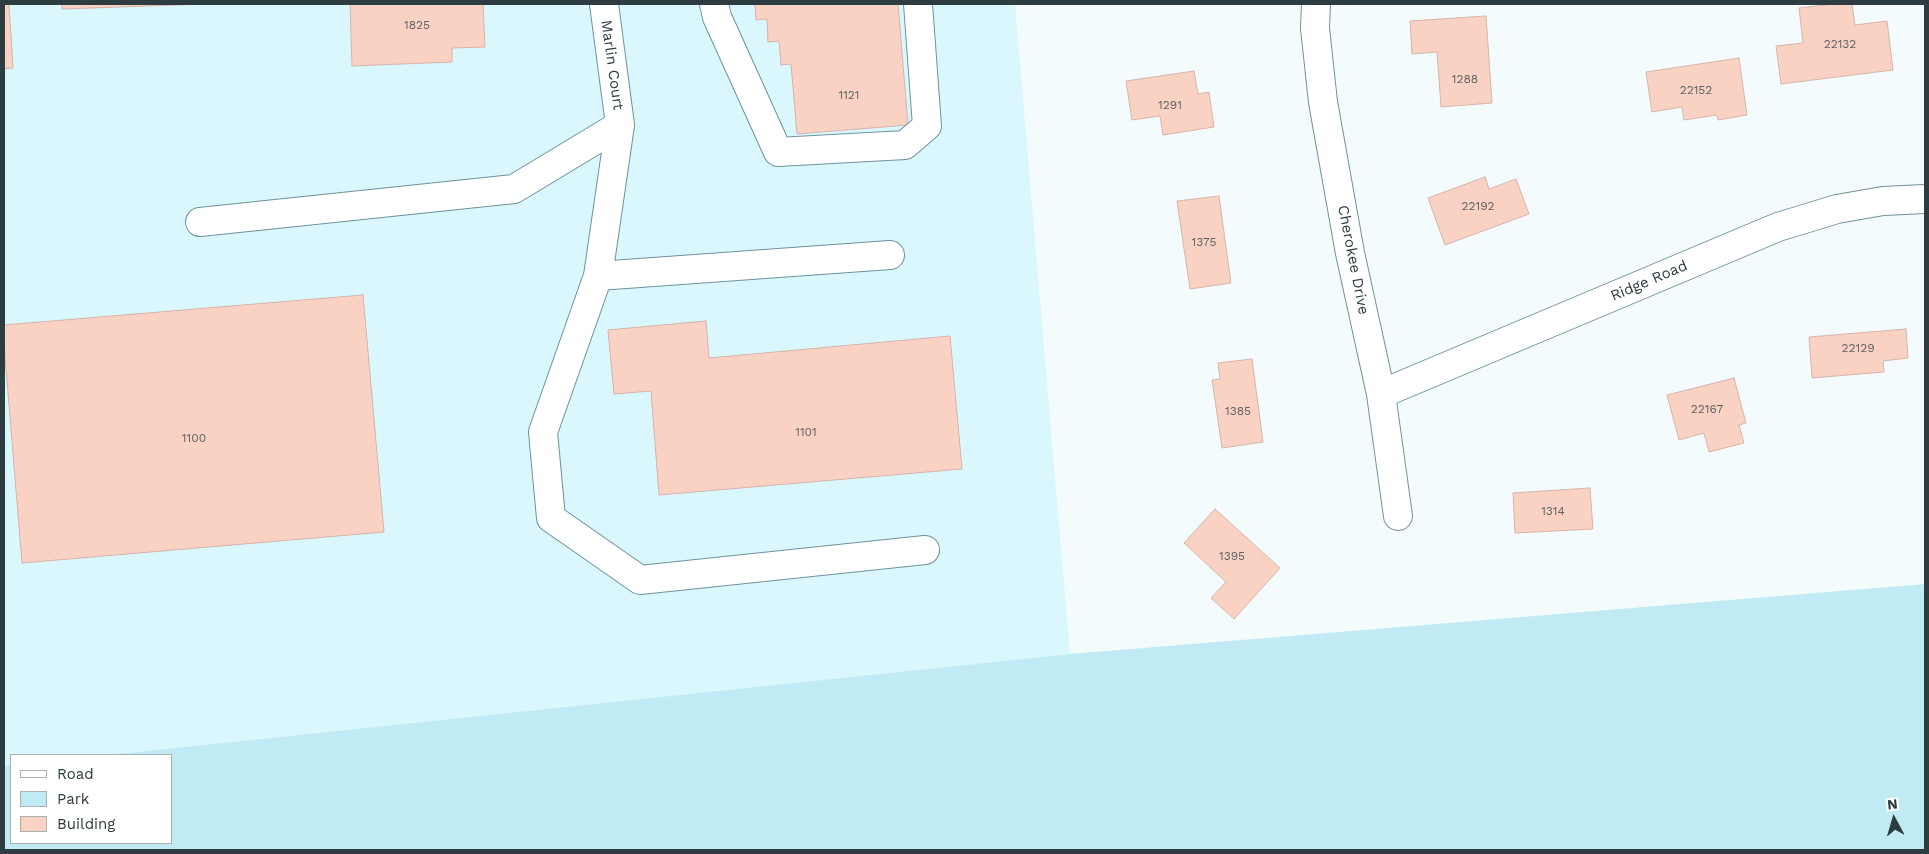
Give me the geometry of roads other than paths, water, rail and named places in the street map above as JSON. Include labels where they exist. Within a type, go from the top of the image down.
[{"type":"street","name":"Marlin Court","points":[[604,4],[620,125],[598,276],[543,432],[551,518],[640,580],[924,550]]},
{"type":"street","points":[[714,4],[717,16],[778,152],[905,145],[927,126],[918,4]]},
{"type":"street","name":"Cherokee Drive","points":[[1316,4],[1315,28],[1323,102],[1350,253],[1381,394],[1398,516]]},
{"type":"street","points":[[200,222],[514,189],[620,125]]},
{"type":"street","name":"Ridge Road","points":[[1381,394],[1778,227],[1836,209],[1883,201],[1925,199]]},
{"type":"street","points":[[598,276],[890,255]]}]
